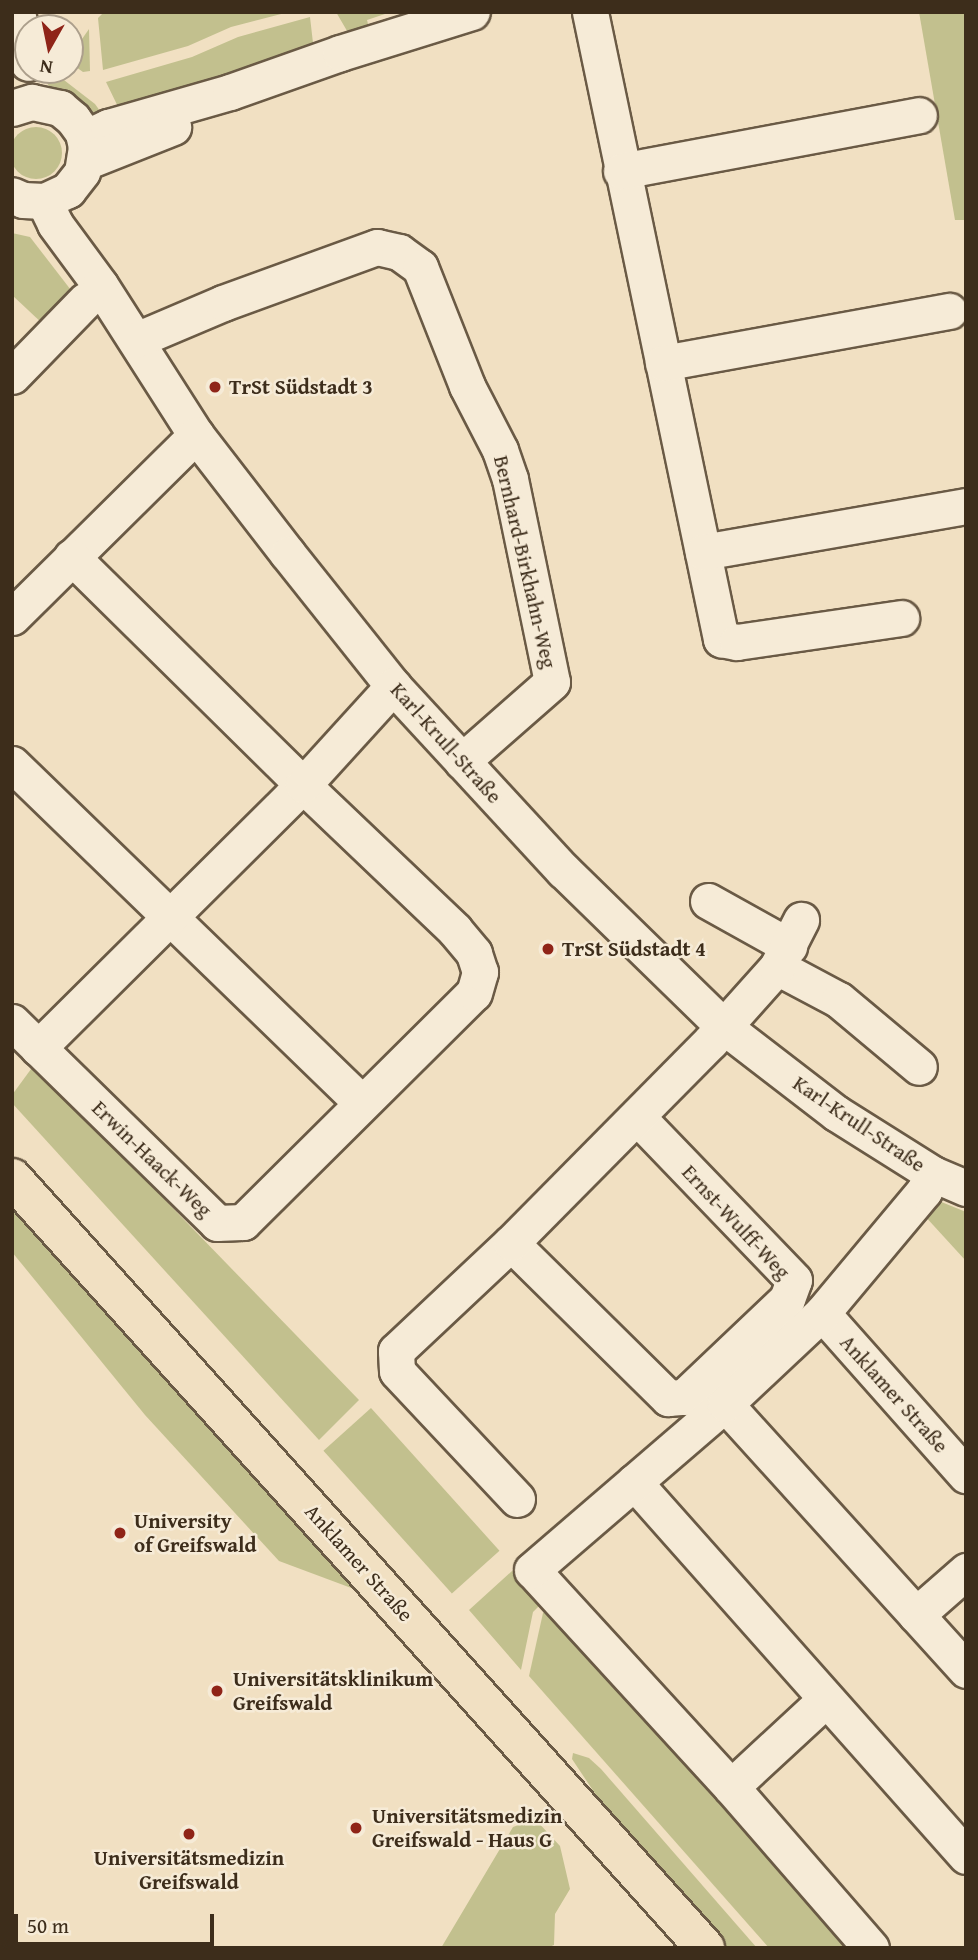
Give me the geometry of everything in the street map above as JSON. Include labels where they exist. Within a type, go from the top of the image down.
[{"type":"main road","name":"Anklamer Straße","points":[[12,1178],[705,1948]]},
{"type":"street","points":[[58,176],[173,127],[230,92],[340,53],[472,12]]},
{"type":"street","points":[[590,12],[621,172],[721,639],[728,642],[901,618]]},
{"type":"street","points":[[28,105],[29,84]]},
{"type":"street","name":"Karl-Krull-Straße","points":[[28,105],[60,108],[74,119],[58,176],[55,224],[93,293],[136,340],[196,435],[393,685],[563,870],[723,1026],[836,1113],[933,1174],[966,1188]]},
{"type":"street","points":[[621,172],[919,115]]},
{"type":"street","name":"Bernhard-Birkhahn-Weg","points":[[136,340],[223,303],[377,247],[399,252],[420,267],[467,386],[500,450],[510,480],[552,682],[462,761]]},
{"type":"street","points":[[12,376],[93,293]]},
{"type":"street","points":[[663,363],[949,310]]},
{"type":"street","points":[[12,617],[196,435]]},
{"type":"street","points":[[703,552],[966,506]]},
{"type":"street","name":"Erwin-Haack-Weg","points":[[12,1022],[217,1223],[243,1222],[474,993],[480,972],[474,953],[455,930],[303,785],[72,557]]},
{"type":"street","points":[[38,1048],[303,785],[393,685]]},
{"type":"street","points":[[12,764],[362,1103]]},
{"type":"street","points":[[708,901],[789,945],[839,1000],[919,1067]]},
{"type":"street","points":[[517,1499],[397,1371],[396,1351],[511,1243],[637,1117],[723,1026],[789,945]]},
{"type":"street","name":"Ernst-Wulff-Weg","points":[[511,1243],[668,1398],[684,1397],[787,1299],[794,1280],[637,1117]]},
{"type":"street","points":[[871,1948],[731,1787],[531,1570],[726,1404],[822,1313],[924,1191],[933,1174]]},
{"type":"street","name":"Anklamer Straße","points":[[822,1313],[966,1475]]},
{"type":"street","points":[[726,1404],[966,1670]]},
{"type":"street","points":[[634,1482],[966,1856]]},
{"type":"street","points":[[916,1615],[966,1571]]},
{"type":"street","points":[[731,1787],[826,1699]]},
{"type":"shaded area","points":[[104,12],[289,12],[231,27],[188,46],[103,70],[98,18]]},
{"type":"shaded area","points":[[336,12],[391,12],[367,20],[370,32],[350,36]]},
{"type":"shaded area","points":[[919,12],[966,12],[966,220],[955,220]]},
{"type":"shaded area","points":[[310,17],[313,43],[310,48],[122,115],[106,82],[192,57],[238,37]]},
{"type":"shaded area","points":[[89,29],[90,71],[84,72],[84,36]]},
{"type":"shaded area","points":[[48,84],[69,84],[95,104],[105,118],[87,114],[53,93]]},
{"type":"shaded area","points":[[36,127],[46,129],[54,135],[60,143],[60,163],[54,171],[46,177],[36,179],[26,177],[18,171],[12,163],[10,153],[12,143],[18,135],[26,129]]},
{"type":"shaded area","points":[[12,233],[30,237],[74,294],[44,325],[12,295]]},
{"type":"shaded area","points":[[34,1065],[359,1400],[319,1440],[12,1103],[12,1095]]},
{"type":"shaded area","points":[[934,1199],[966,1212],[966,1261],[923,1214]]},
{"type":"shaded area","points":[[12,1200],[331,1553],[354,1589],[279,1561],[145,1415],[12,1252]]},
{"type":"shaded area","points":[[371,1408],[499,1551],[452,1594],[323,1451]]},
{"type":"shaded area","points":[[512,1571],[520,1574],[544,1601],[533,1612],[521,1670],[469,1610]]},
{"type":"shaded area","points":[[552,1604],[859,1948],[769,1948],[529,1676],[543,1613]]},
{"type":"shaded area","points":[[573,1753],[589,1758],[601,1769],[757,1948],[726,1948],[618,1828],[572,1759]]},
{"type":"shaded area","points":[[535,1819],[560,1846],[570,1889],[555,1914],[554,1945],[547,1948],[441,1948],[513,1827]]},
{"type":"place","name":"TrSt Südstadt 3","points":[[215,387]]},
{"type":"place","name":"TrSt Südstadt 4","points":[[548,949]]},
{"type":"place","name":"University of Greifswald","points":[[120,1533]]},
{"type":"place","name":"Universitätsklinikum Greifswald","points":[[217,1691]]},
{"type":"place","name":"Universitätsmedizin Greifswald - Haus G","points":[[356,1828]]},
{"type":"place","name":"Universitätsmedizin Greifswald","points":[[189,1834]]}]
